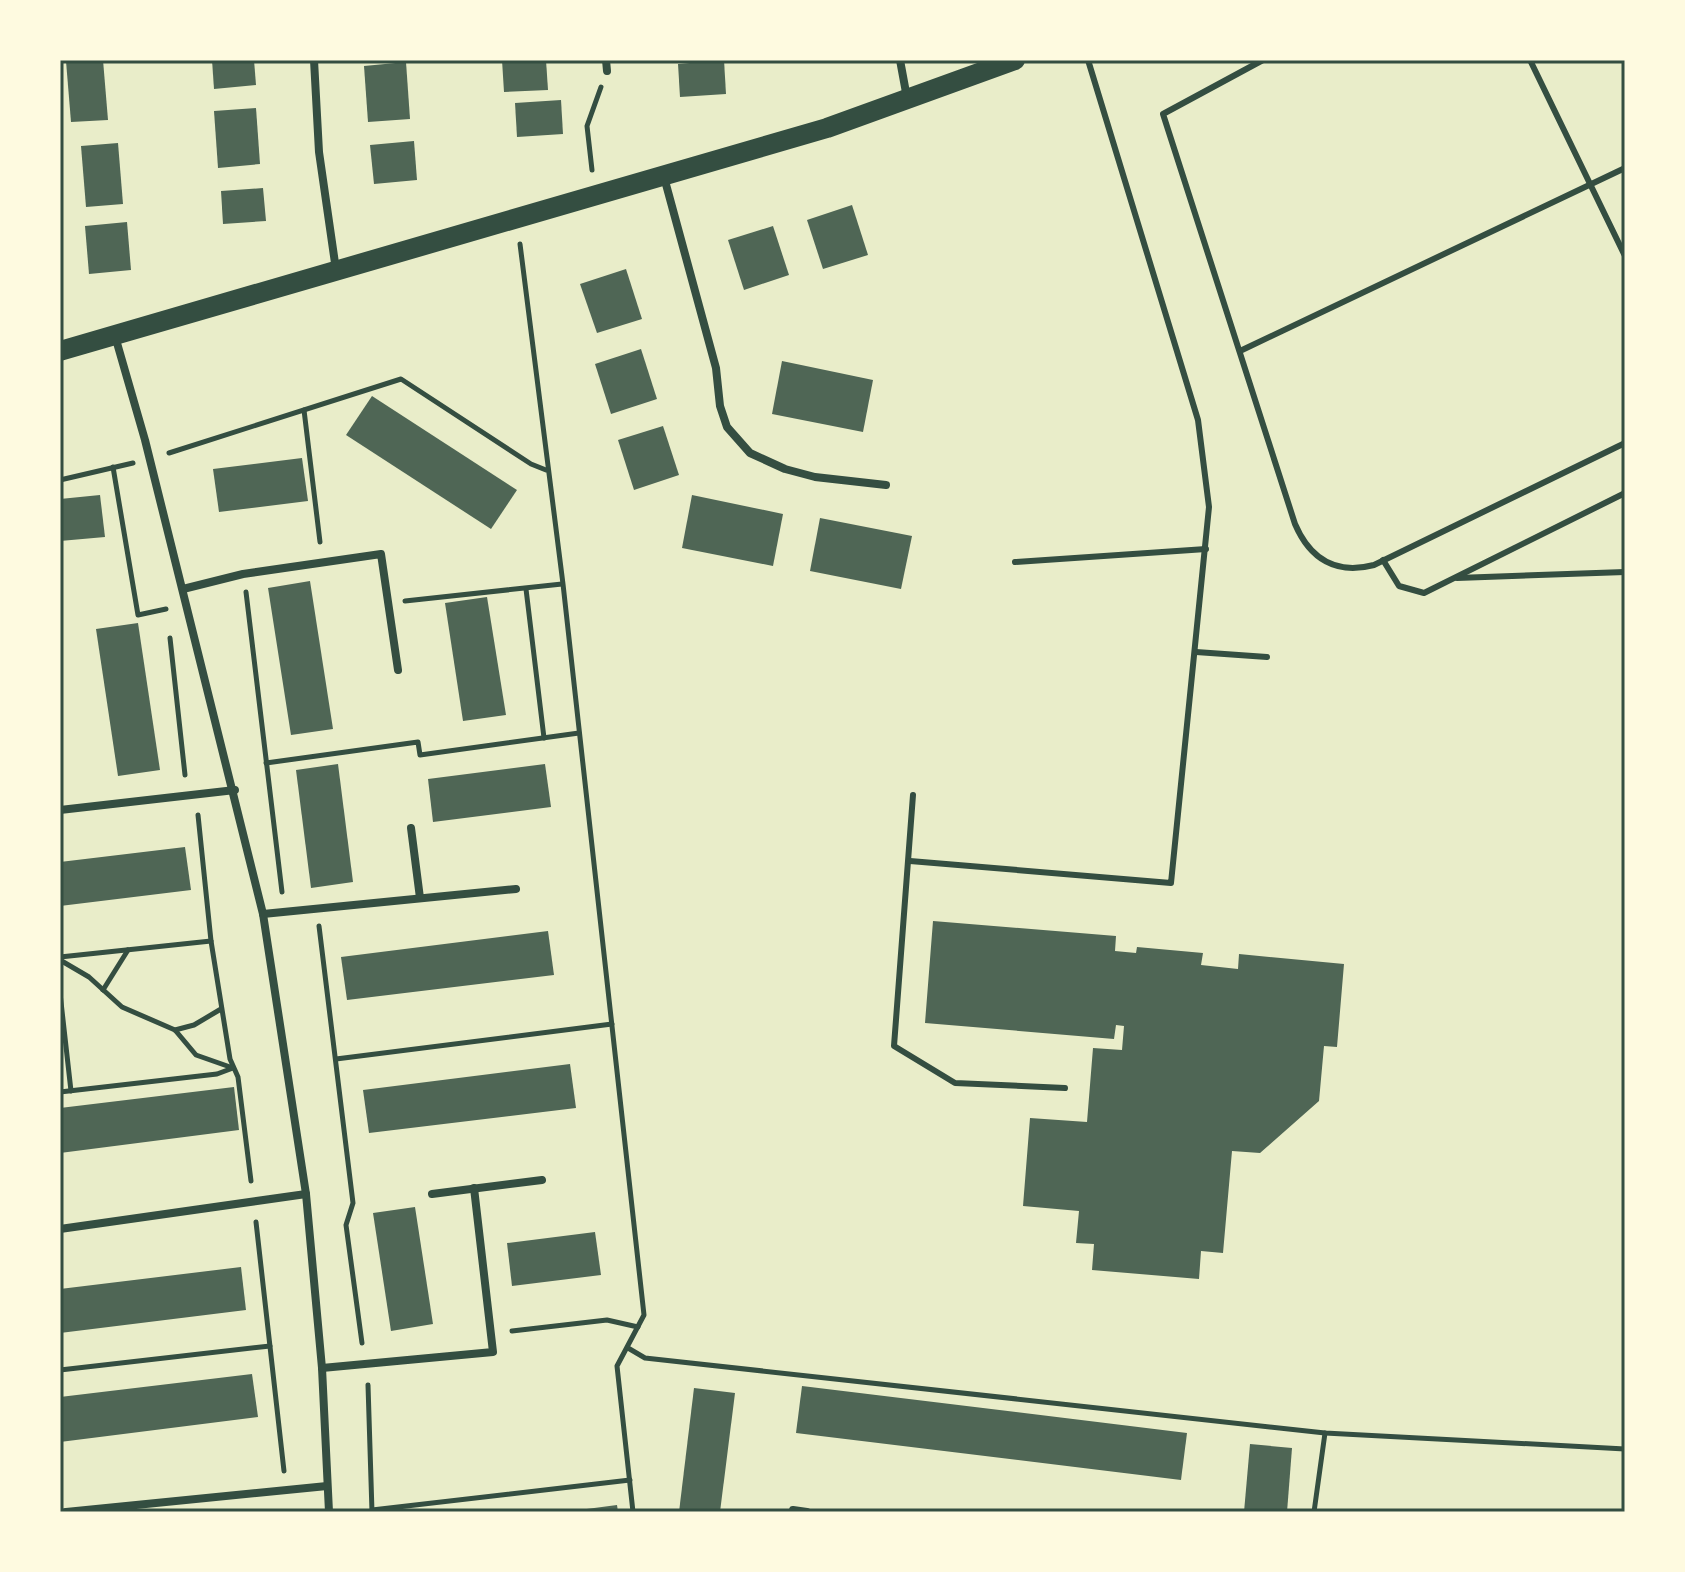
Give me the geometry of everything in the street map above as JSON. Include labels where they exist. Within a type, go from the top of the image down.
[{"type":"main road","points":[[60,351],[827,128],[1015,60]]},
{"type":"street","points":[[314,60],[319,152],[336,271]]},
{"type":"street","points":[[606,60],[607,71]]},
{"type":"street","points":[[900,60],[907,99]]},
{"type":"street","points":[[664,176],[716,368],[722,416],[734,437],[750,453],[785,469],[815,477],[886,485]]},
{"type":"street","points":[[115,335],[235,790],[263,914],[306,1194],[322,1368],[329,1512]]},
{"type":"street","points":[[183,589],[243,574],[381,554],[398,670]]},
{"type":"street","points":[[60,810],[235,790]]},
{"type":"street","points":[[411,828],[420,898]]},
{"type":"street","points":[[263,914],[318,911],[516,889]]},
{"type":"street","points":[[432,1194],[542,1180]]},
{"type":"street","points":[[322,1368],[493,1352],[474,1188]]},
{"type":"street","points":[[60,1229],[306,1194]]},
{"type":"street","points":[[66,1512],[150,1501],[327,1486]]},
{"type":"street","points":[[150,1501],[152,1512]]},
{"type":"street","points":[[793,1510],[807,1512]]},
{"type":"lane","points":[[910,861],[1171,883],[1209,507],[1198,420],[1088,60]]},
{"type":"lane","points":[[1263,60],[1163,114],[1295,524],[1308,549],[1326,562],[1350,569],[1383,560],[1625,443]]},
{"type":"lane","points":[[1530,60],[1625,256]]},
{"type":"lane","points":[[1240,351],[1625,168]]},
{"type":"lane","points":[[1383,560],[1399,586],[1410,592],[1424,593],[1625,493]]},
{"type":"lane","points":[[1015,562],[1206,549]]},
{"type":"lane","points":[[1454,578],[1625,572]]},
{"type":"lane","points":[[1196,652],[1267,657]]},
{"type":"lane","points":[[913,795],[894,1046],[955,1083],[1065,1088]]},
{"type":"path","points":[[594,196],[587,126],[607,71]]},
{"type":"path","points":[[517,219],[546,470],[563,584],[644,1315],[617,1366],[633,1512]]},
{"type":"path","points":[[60,480],[150,459],[401,379],[531,464],[546,470]]},
{"type":"path","points":[[304,410],[322,563]]},
{"type":"path","points":[[113,467],[138,615],[166,609],[211,941],[222,1009],[238,1077],[286,1489]]},
{"type":"path","points":[[243,574],[285,913]]},
{"type":"path","points":[[388,602],[563,584]]},
{"type":"path","points":[[526,589],[544,738]]},
{"type":"path","points":[[266,763],[418,742],[420,755],[579,733]]},
{"type":"path","points":[[318,911],[353,1203],[346,1225],[366,1366],[372,1511],[630,1480]]},
{"type":"path","points":[[60,958],[211,941]]},
{"type":"path","points":[[103,990],[128,950]]},
{"type":"path","points":[[60,958],[122,1007],[175,1030],[196,1055],[234,1068]]},
{"type":"path","points":[[60,993],[71,1091]]},
{"type":"path","points":[[175,1030],[194,1025],[222,1009]]},
{"type":"path","points":[[336,1059],[612,1024]]},
{"type":"path","points":[[60,1092],[217,1074],[234,1068]]},
{"type":"path","points":[[491,1334],[607,1320],[638,1327]]},
{"type":"path","points":[[60,1370],[270,1346]]},
{"type":"path","points":[[628,1348],[645,1358],[1325,1433],[1625,1449]]},
{"type":"path","points":[[1314,1512],[1325,1433]]},
{"type":"building","points":[[103,60],[108,120],[71,122],[66,61]]},
{"type":"building","points":[[212,60],[254,60],[256,85],[214,89]]},
{"type":"building","points":[[502,60],[546,60],[548,90],[504,92]]},
{"type":"building","points":[[724,60],[726,94],[680,97],[678,64]]},
{"type":"building","points":[[406,62],[410,119],[368,122],[364,66]]},
{"type":"building","points":[[561,100],[563,134],[517,137],[515,103]]},
{"type":"building","points":[[256,108],[260,164],[218,168],[214,111]]},
{"type":"building","points":[[414,141],[417,180],[374,184],[370,145]]},
{"type":"building","points":[[118,143],[123,204],[86,207],[81,146]]},
{"type":"building","points":[[263,188],[266,221],[223,224],[221,191]]},
{"type":"building","points":[[852,205],[868,255],[823,269],[807,220]]},
{"type":"building","points":[[127,222],[131,270],[89,274],[85,226]]},
{"type":"building","points":[[773,226],[789,275],[744,290],[728,240]]},
{"type":"building","points":[[626,269],[642,319],[597,333],[580,284]]},
{"type":"building","points":[[641,349],[657,399],[611,414],[595,364]]},
{"type":"building","points":[[782,361],[873,380],[863,432],[772,414]]},
{"type":"building","points":[[372,396],[517,490],[491,529],[346,435]]},
{"type":"building","points":[[663,426],[679,475],[634,490],[618,440]]},
{"type":"building","points":[[302,458],[308,501],[219,512],[213,469]]},
{"type":"building","points":[[100,495],[105,537],[60,541],[60,499]]},
{"type":"building","points":[[692,495],[783,514],[773,566],[682,548]]},
{"type":"building","points":[[820,518],[912,536],[901,589],[810,571]]},
{"type":"building","points":[[310,581],[333,729],[291,735],[268,588]]},
{"type":"building","points":[[487,597],[506,715],[463,721],[445,603]]},
{"type":"building","points":[[138,623],[160,770],[118,776],[96,629]]},
{"type":"building","points":[[338,764],[353,882],[311,888],[296,770]]},
{"type":"building","points":[[545,764],[551,807],[433,822],[428,779]]},
{"type":"building","points":[[185,847],[191,890],[60,906],[60,862]]},
{"type":"building","points":[[933,921],[1116,936],[1115,951],[1136,953],[1137,947],[1203,953],[1201,965],[1238,969],[1239,954],[1344,964],[1337,1047],[1324,1046],[1319,1101],[1260,1153],[1232,1151],[1223,1253],[1201,1251],[1199,1279],[1092,1270],[1094,1244],[1076,1243],[1079,1211],[1023,1206],[1030,1118],[1087,1122],[1093,1048],[1122,1050],[1124,1026],[1116,1025],[1114,1039],[925,1023]]},
{"type":"building","points":[[548,931],[554,975],[347,1000],[341,957]]},
{"type":"building","points":[[570,1064],[576,1108],[369,1133],[363,1090]]},
{"type":"building","points":[[234,1087],[239,1130],[60,1153],[60,1108]]},
{"type":"building","points":[[415,1207],[433,1324],[391,1331],[373,1213]]},
{"type":"building","points":[[595,1232],[601,1275],[512,1286],[507,1243]]},
{"type":"building","points":[[241,1267],[246,1310],[60,1333],[60,1289]]},
{"type":"building","points":[[252,1374],[258,1417],[60,1442],[60,1397]]},
{"type":"building","points":[[802,1386],[1187,1433],[1181,1480],[796,1433]]},
{"type":"building","points":[[694,1388],[735,1393],[720,1512],[679,1512]]},
{"type":"building","points":[[1250,1444],[1292,1448],[1287,1512],[1244,1512]]},
{"type":"building","points":[[617,1505],[618,1512],[579,1512],[579,1510]]}]
